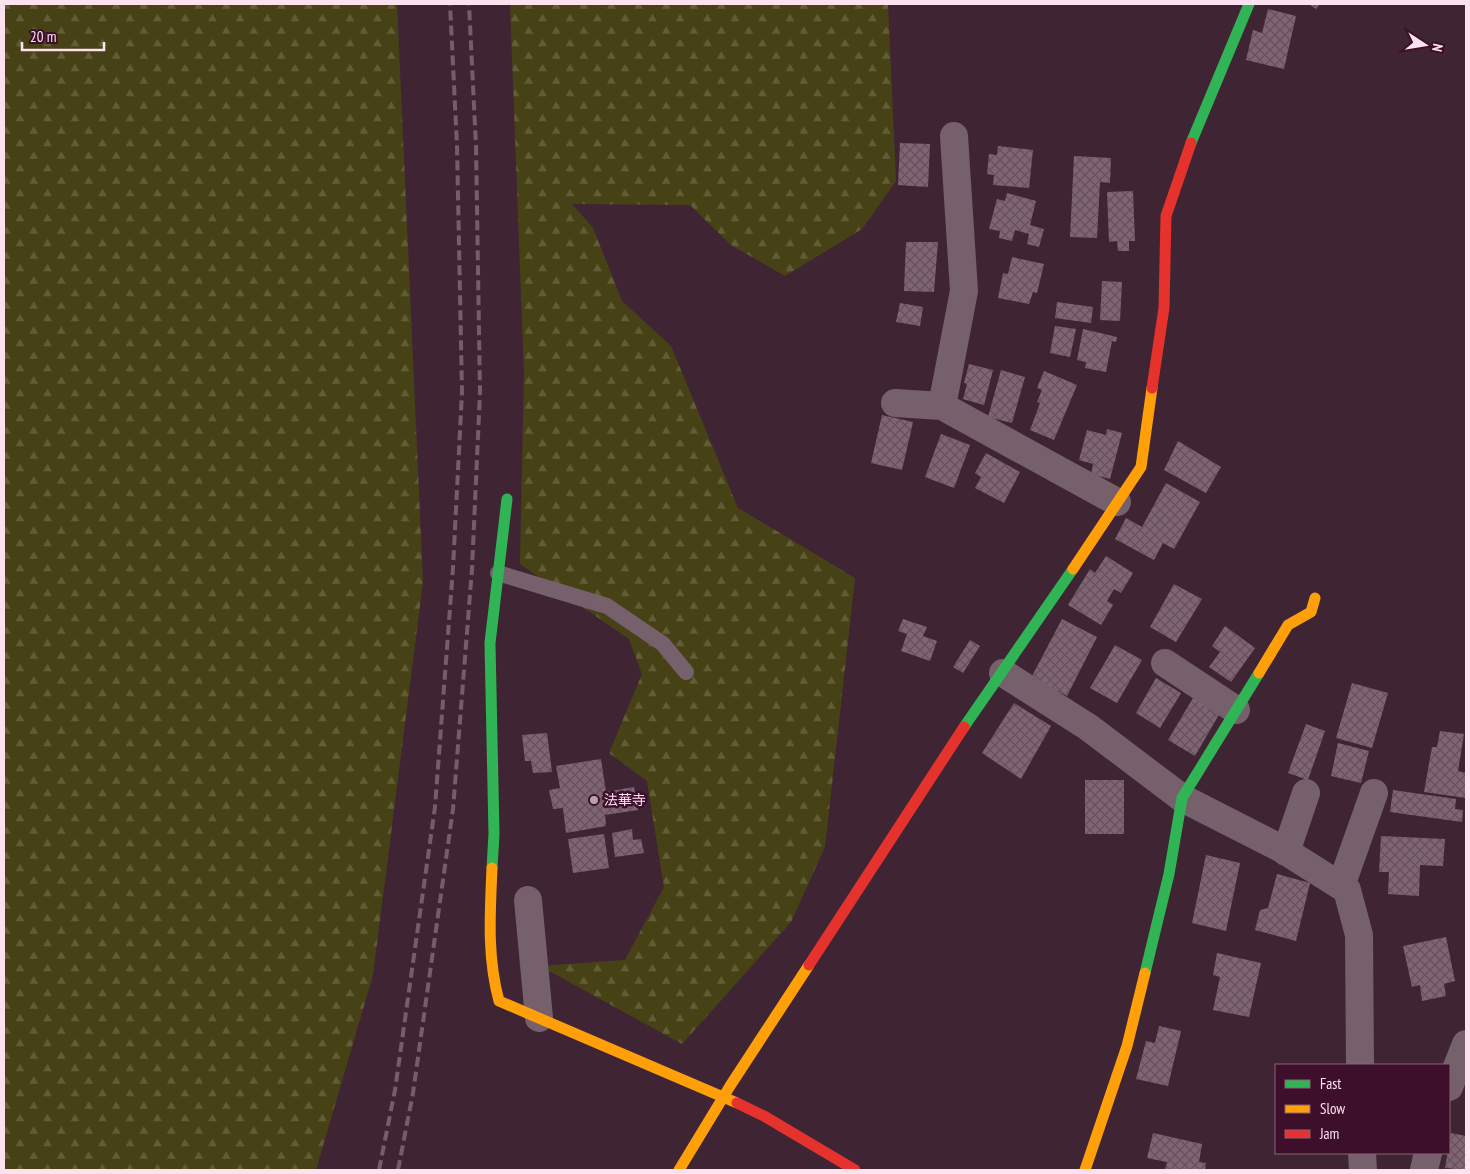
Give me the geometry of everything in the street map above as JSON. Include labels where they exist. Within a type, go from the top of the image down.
[{"type":"street","points":[[679,1170],[736,1077],[959,735],[1004,673],[1141,467],[1164,308],[1166,216],[1188,150],[1249,4]]},
{"type":"street","points":[[942,406],[964,291],[954,136]]},
{"type":"street","points":[[895,403],[942,406],[1117,502]]},
{"type":"street","points":[[507,499],[490,643],[494,834],[489,946],[492,976],[499,1001],[725,1097],[764,1116],[855,1170]]},
{"type":"street","points":[[1085,1170],[1127,1046],[1169,874],[1182,798],[1288,625],[1311,612],[1315,598]]},
{"type":"street","points":[[1165,663],[1236,710]]},
{"type":"street","points":[[1004,673],[1088,727],[1182,798],[1286,852],[1347,890],[1359,935],[1360,1064]]},
{"type":"street","points":[[1341,886],[1374,793]]},
{"type":"street","points":[[1286,852],[1306,794]]},
{"type":"street","points":[[528,900],[538,1018]]},
{"type":"street","points":[[1450,1084],[1466,1044]]},
{"type":"street","points":[[1362,1154],[1363,1170]]},
{"type":"street","points":[[1424,1170],[1428,1154]]},
{"type":"lane","points":[[498,573],[607,606],[663,644],[686,672]]},
{"type":"green space","points":[[4,4],[397,4],[423,582],[373,975],[316,1170],[4,1170]]},
{"type":"green space","points":[[510,4],[888,4],[896,181],[862,229],[785,276],[731,245],[690,205],[572,204],[593,228],[622,301],[671,346],[738,508],[855,578],[825,847],[791,922],[682,1044],[540,966],[625,960],[664,887],[647,781],[609,753],[642,674],[629,639],[520,564],[524,374]]},
{"type":"building","points":[[1309,4],[1320,4],[1316,9]]},
{"type":"building","points":[[1268,9],[1296,16],[1284,69],[1246,60],[1253,30],[1262,33]]},
{"type":"building","points":[[900,143],[930,144],[928,187],[898,185]]},
{"type":"building","points":[[998,146],[1033,150],[1029,188],[993,185],[994,175],[987,174],[989,154],[997,155]]},
{"type":"building","points":[[1074,156],[1111,158],[1110,183],[1100,182],[1097,238],[1070,237]]},
{"type":"building","points":[[1133,191],[1135,241],[1129,241],[1129,251],[1118,251],[1117,241],[1109,242],[1107,192]]},
{"type":"building","points":[[1007,193],[1036,201],[1030,225],[1044,229],[1039,247],[1027,244],[1029,234],[1015,230],[1012,241],[999,238],[1000,231],[989,229],[997,199],[1005,201]]},
{"type":"building","points":[[906,242],[938,242],[934,292],[904,291]]},
{"type":"building","points":[[1012,257],[1044,264],[1037,293],[1033,292],[1029,304],[998,298],[1003,273],[1008,274]]},
{"type":"building","points":[[1102,281],[1122,282],[1120,321],[1100,320]]},
{"type":"building","points":[[1057,302],[1093,307],[1091,323],[1055,318]]},
{"type":"building","points":[[900,303],[923,307],[920,326],[896,322]]},
{"type":"building","points":[[1055,326],[1076,329],[1070,357],[1050,353]]},
{"type":"building","points":[[1083,329],[1117,337],[1116,342],[1112,341],[1106,372],[1085,368],[1086,362],[1077,360]]},
{"type":"building","points":[[969,364],[993,370],[984,405],[963,399],[967,384],[964,383]]},
{"type":"building","points":[[1001,370],[1025,377],[1012,423],[988,417]]},
{"type":"building","points":[[1044,371],[1077,385],[1054,440],[1030,430],[1040,403],[1037,402],[1042,390],[1037,388]]},
{"type":"building","points":[[882,415],[913,422],[902,470],[871,463]]},
{"type":"building","points":[[1107,429],[1122,433],[1110,479],[1091,474],[1093,464],[1079,460],[1087,430],[1106,435]]},
{"type":"building","points":[[941,434],[970,445],[954,488],[925,477]]},
{"type":"building","points":[[1178,441],[1221,467],[1206,493],[1164,470]]},
{"type":"building","points":[[986,453],[1020,472],[1004,503],[975,488],[981,477],[975,473]]},
{"type":"building","points":[[1166,483],[1200,502],[1174,549],[1163,543],[1154,560],[1115,539],[1126,518],[1142,527]]},
{"type":"building","points":[[1106,556],[1133,573],[1121,593],[1114,589],[1107,601],[1113,605],[1101,625],[1068,605],[1090,569],[1095,573]]},
{"type":"building","points":[[1174,584],[1202,599],[1176,642],[1150,627]]},
{"type":"building","points":[[903,619],[927,627],[923,636],[937,641],[930,661],[901,651],[907,634],[898,631]]},
{"type":"building","points":[[1062,619],[1097,637],[1067,696],[1031,678]]},
{"type":"building","points":[[1225,626],[1255,648],[1231,682],[1209,667],[1220,652],[1212,646]]},
{"type":"building","points":[[970,640],[980,646],[963,673],[953,667]]},
{"type":"building","points":[[1115,645],[1142,660],[1117,703],[1090,688]]},
{"type":"building","points":[[1156,678],[1181,693],[1160,728],[1136,713]]},
{"type":"building","points":[[1352,683],[1388,693],[1372,748],[1336,738]]},
{"type":"building","points":[[1193,698],[1220,713],[1195,756],[1168,740]]},
{"type":"building","points":[[1014,703],[1051,726],[1021,779],[982,753]]},
{"type":"building","points":[[1306,724],[1325,731],[1308,780],[1288,773]]},
{"type":"building","points":[[1440,731],[1464,734],[1458,771],[1466,773],[1466,798],[1424,792],[1432,747],[1437,747]]},
{"type":"building","points":[[547,733],[552,772],[533,773],[531,761],[525,761],[522,735]]},
{"type":"building","points":[[1338,743],[1369,751],[1361,783],[1331,776]]},
{"type":"building","name":"法華寺","points":[[601,759],[606,792],[634,787],[638,810],[605,815],[606,826],[566,833],[563,808],[553,809],[549,790],[560,788],[556,766]]},
{"type":"building","points":[[1085,780],[1124,780],[1124,834],[1085,834]]},
{"type":"building","points":[[1393,790],[1456,799],[1455,809],[1463,810],[1462,822],[1390,812]]},
{"type":"building","points":[[632,829],[633,840],[641,839],[644,853],[615,857],[612,833]]},
{"type":"building","points":[[604,834],[609,868],[573,873],[568,839]]},
{"type":"building","points":[[1381,836],[1445,839],[1443,866],[1420,865],[1419,896],[1388,894],[1389,872],[1379,872]]},
{"type":"building","points":[[1206,855],[1240,863],[1226,931],[1192,923]]},
{"type":"building","points":[[1277,874],[1310,883],[1296,941],[1255,930],[1260,910],[1268,908]]},
{"type":"building","points":[[1446,937],[1455,981],[1444,984],[1446,996],[1422,1001],[1420,985],[1412,987],[1403,946]]},
{"type":"building","points":[[1217,953],[1261,963],[1249,1017],[1213,1010],[1220,977],[1213,975]]},
{"type":"building","points":[[1159,1026],[1181,1031],[1168,1086],[1136,1079],[1146,1041],[1155,1043]]},
{"type":"building","points":[[1153,1133],[1202,1144],[1199,1162],[1206,1163],[1205,1170],[1165,1170],[1167,1162],[1147,1158]]},
{"type":"building","points":[[1451,1133],[1466,1136],[1466,1170],[1445,1168],[1447,1154],[1450,1154]]},
{"type":"railway","points":[[379,1170],[395,1090],[435,807],[453,568],[462,392],[457,146],[450,4]]},
{"type":"railway","points":[[398,1170],[413,1093],[453,809],[472,569],[480,392],[476,146],[469,4]]},
{"type":"traffic: fast","points":[[1191,143],[1249,4]]},
{"type":"traffic: fast","points":[[492,868],[494,834],[490,643],[507,499]]},
{"type":"traffic: fast","points":[[964,727],[1073,569]]},
{"type":"traffic: fast","points":[[1145,973],[1169,874],[1182,798],[1259,673]]},
{"type":"traffic: slow","points":[[1073,569],[1141,467],[1152,388]]},
{"type":"traffic: slow","points":[[1259,673],[1288,625],[1311,612],[1315,598]]},
{"type":"traffic: slow","points":[[492,868],[491,952],[499,1001],[737,1103]]},
{"type":"traffic: slow","points":[[679,1170],[730,1086],[809,965]]},
{"type":"traffic: slow","points":[[1085,1170],[1127,1046],[1145,973]]},
{"type":"traffic: jam","points":[[1152,388],[1164,308],[1166,216],[1191,143]]},
{"type":"traffic: jam","points":[[809,965],[964,727]]},
{"type":"traffic: jam","points":[[737,1103],[764,1116],[855,1170]]},
{"type":"place","name":"法華寺","points":[[594,800]]}]
